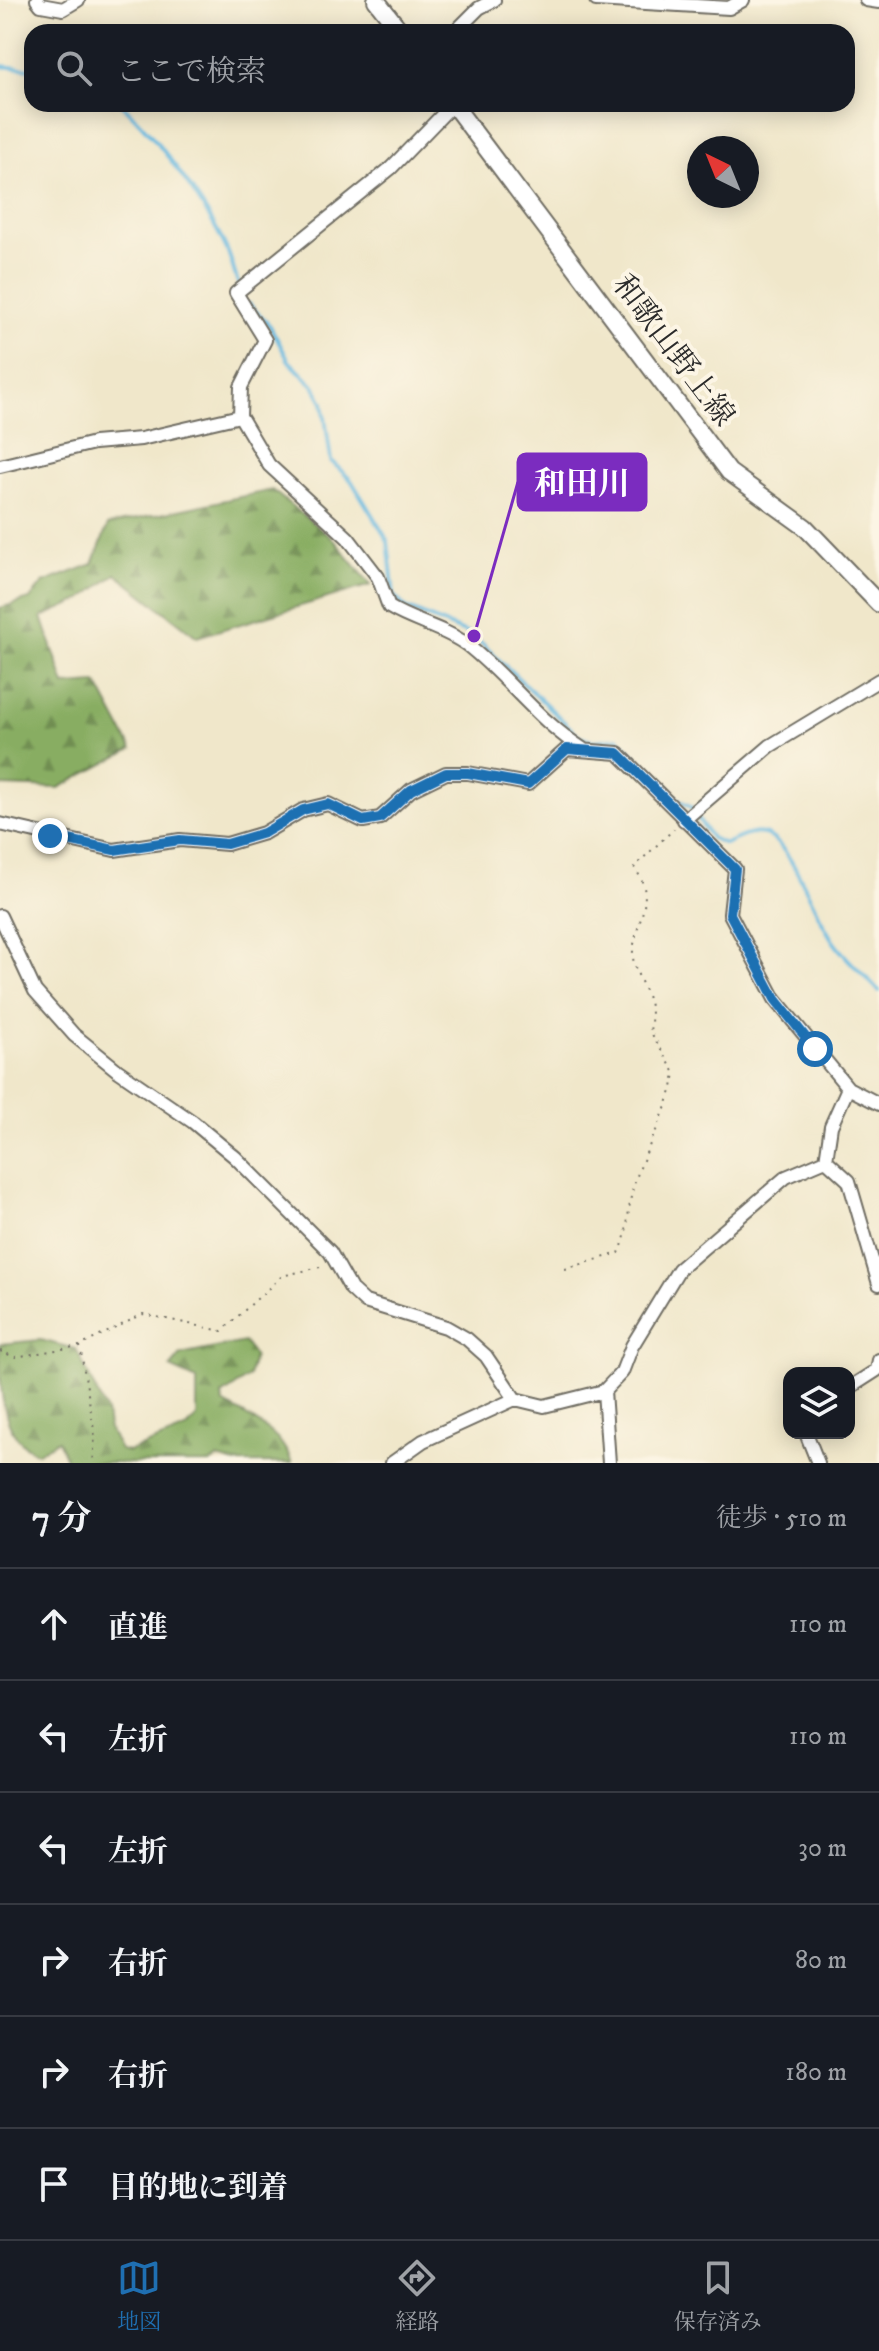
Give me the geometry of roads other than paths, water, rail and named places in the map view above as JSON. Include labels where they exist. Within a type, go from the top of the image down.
[{"type":"main road","points":[[376,0],[395,24]]},
{"type":"main road","name":"和歌山野上線","points":[[459,112],[729,472],[805,527],[879,604]]},
{"type":"street","points":[[37,0],[41,5],[63,9],[78,0]]},
{"type":"street","points":[[463,24],[479,8],[494,0]]},
{"type":"street","points":[[596,0],[729,8],[743,0]]},
{"type":"street","points":[[866,0],[879,2]]},
{"type":"street","points":[[445,112],[391,168],[236,293],[265,340],[241,387],[240,416],[269,465],[348,538],[378,577],[389,607],[464,642],[509,680],[561,735],[583,749]]},
{"type":"street","points":[[0,466],[94,443],[141,439],[240,416]]},
{"type":"street","points":[[684,820],[770,746],[879,680]]},
{"type":"street","points":[[0,824],[114,850],[180,840],[227,844],[264,833],[303,810],[328,804],[363,821],[380,818],[411,790],[446,773],[468,773],[528,784],[567,749],[618,753],[735,869],[730,914],[775,999],[848,1088],[879,1104]]},
{"type":"street","points":[[0,916],[35,991],[74,1035],[117,1070],[193,1122],[235,1157],[337,1264],[351,1289],[365,1302],[446,1327],[467,1339],[486,1356],[515,1399]]},
{"type":"street","points":[[826,1160],[831,1126],[848,1088]]},
{"type":"street","points":[[826,1160],[849,1181],[879,1284]]},
{"type":"street","points":[[392,1463],[423,1441],[515,1399],[544,1406],[604,1391],[622,1372],[632,1346],[679,1269],[786,1177],[826,1160]]},
{"type":"street","points":[[855,1384],[877,1370],[879,1360]]},
{"type":"street","points":[[604,1391],[609,1463]]},
{"type":"street","points":[[808,1439],[818,1463]]},
{"type":"waterway","points":[[0,66],[24,68]]},
{"type":"waterway","points":[[130,112],[194,193],[227,250],[239,285]]},
{"type":"waterway","points":[[249,304],[270,326],[289,361],[314,386],[323,402],[331,461],[351,480],[388,541],[394,596],[406,608],[474,636],[578,735],[594,741],[618,738],[673,797],[690,806],[711,838],[725,844],[746,835],[762,833],[777,842],[836,945],[879,991]]},
{"type":"place","name":"和田川","points":[[474,636]]}]
